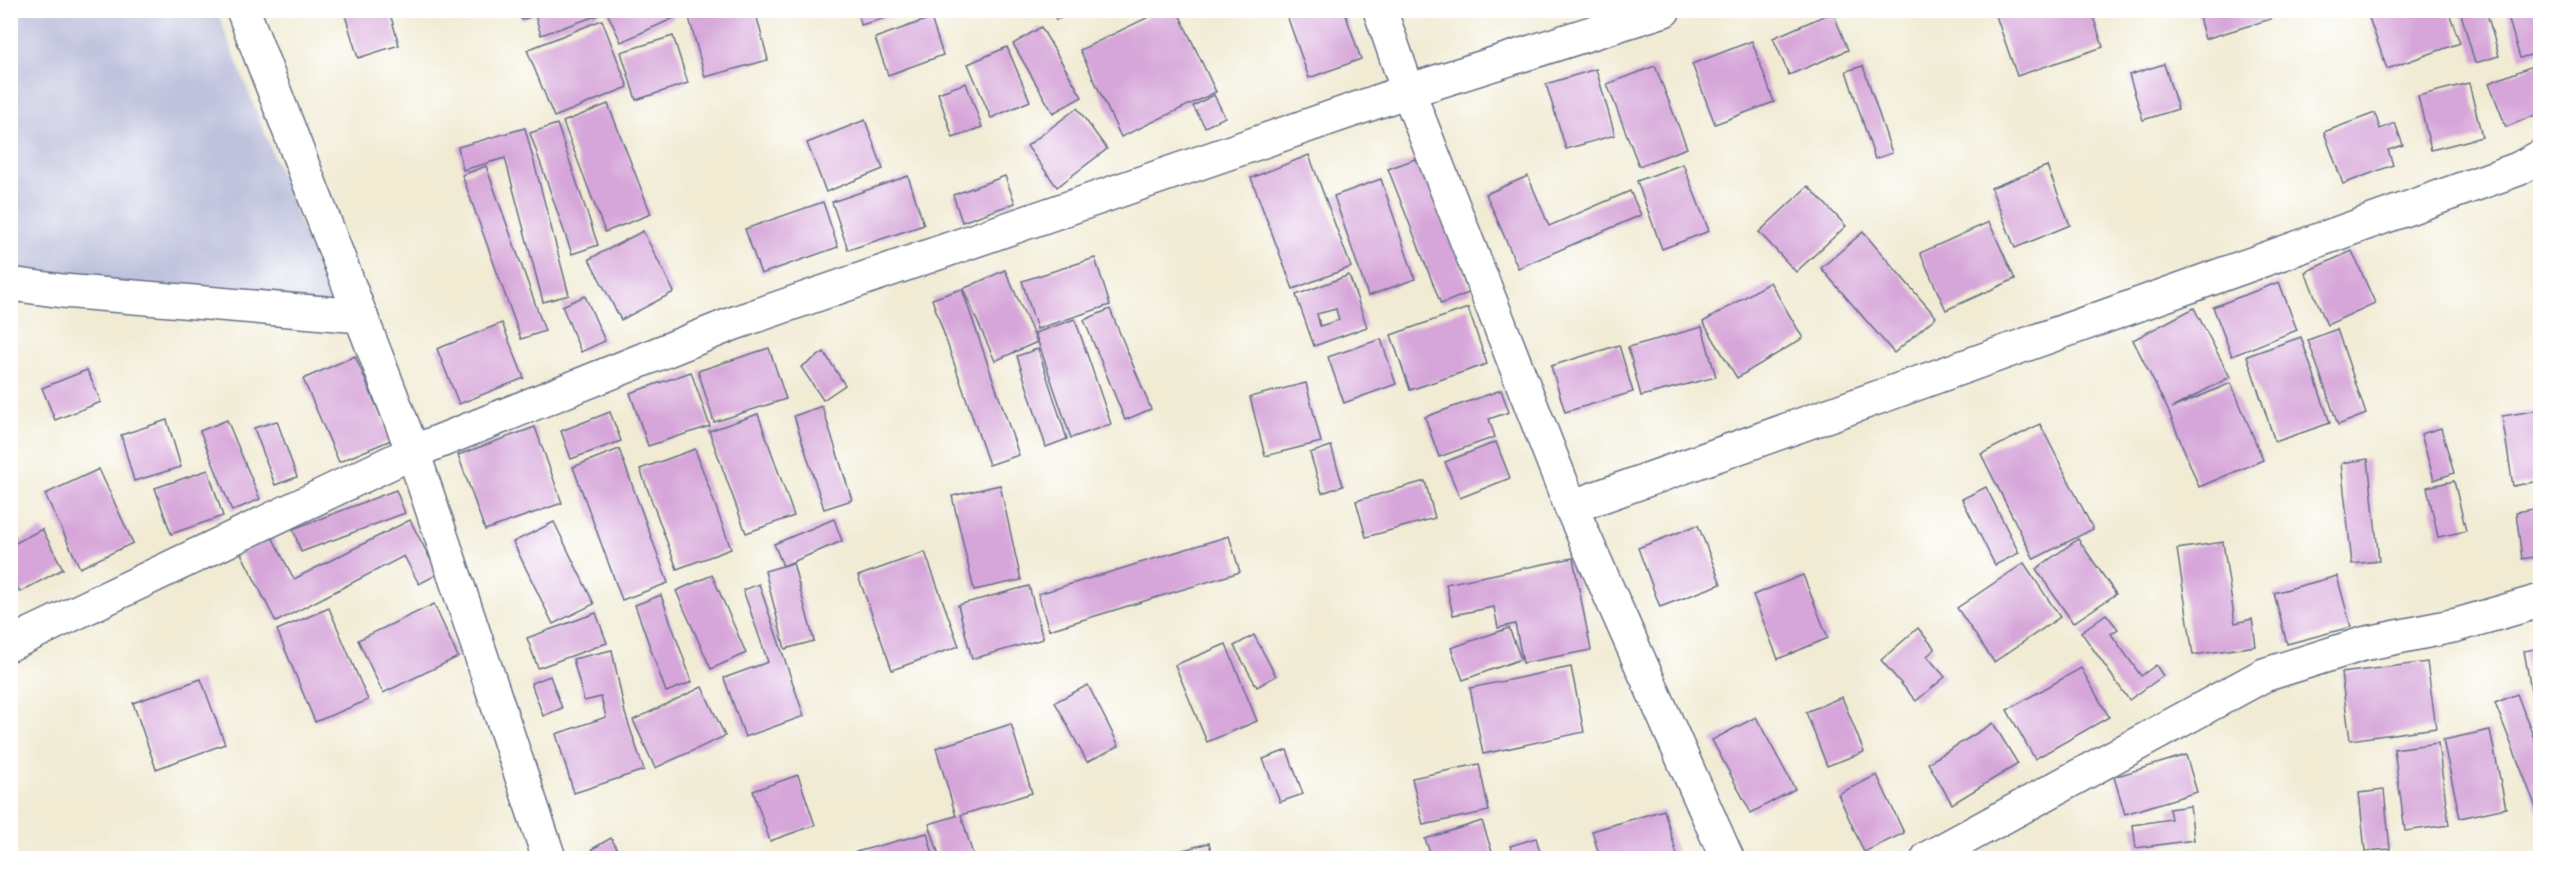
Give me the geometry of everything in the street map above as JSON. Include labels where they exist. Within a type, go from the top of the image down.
[{"type":"street","points":[[243,10],[413,452],[549,858]]},
{"type":"street","points":[[1380,10],[1408,91],[1571,507],[1727,858]]},
{"type":"street","points":[[10,644],[413,452],[732,324],[1408,91],[1664,10]]},
{"type":"street","points":[[1571,507],[2518,169],[2541,157]]},
{"type":"street","points":[[10,284],[63,291],[361,316]]},
{"type":"street","points":[[1928,858],[2264,675],[2363,644],[2457,625],[2541,601]]},
{"type":"shaded area","points":[[10,11],[217,11],[339,323],[11,297]]},
{"type":"building","points":[[348,10],[389,10],[399,45],[358,58],[344,12]]},
{"type":"building","points":[[518,10],[598,10],[599,15],[541,35],[535,15],[522,20]]},
{"type":"building","points":[[606,10],[671,10],[674,18],[621,42]]},
{"type":"building","points":[[687,10],[755,10],[768,60],[705,77]]},
{"type":"building","points":[[857,10],[909,10],[909,11],[861,25]]},
{"type":"building","points":[[1053,10],[1080,10],[1080,11],[1056,20]]},
{"type":"building","points":[[1163,10],[1177,10],[1216,92],[1121,137],[1080,50]]},
{"type":"building","points":[[1285,10],[1344,10],[1361,59],[1309,78]]},
{"type":"building","points":[[1994,10],[2091,10],[2103,47],[2017,76]]},
{"type":"building","points":[[2197,10],[2268,10],[2271,19],[2205,39]]},
{"type":"building","points":[[2281,10],[2309,10],[2310,11],[2284,19]]},
{"type":"building","points":[[2370,10],[2448,10],[2460,43],[2387,69],[2367,12]]},
{"type":"building","points":[[2460,10],[2486,10],[2499,56],[2475,63]]},
{"type":"building","points":[[2506,10],[2540,10],[2540,52],[2520,58]]},
{"type":"building","points":[[1833,12],[1848,50],[1789,75],[1773,38]]},
{"type":"building","points":[[931,18],[943,55],[888,75],[875,38]]},
{"type":"building","points":[[602,20],[628,87],[554,117],[527,50]]},
{"type":"building","points":[[1041,27],[1082,97],[1053,113],[1013,44]]},
{"type":"building","points":[[673,36],[688,83],[636,100],[621,52]]},
{"type":"building","points":[[1752,41],[1774,102],[1715,124],[1692,64]]},
{"type":"building","points":[[1007,47],[1030,101],[991,118],[968,64]]},
{"type":"building","points":[[2540,63],[2540,113],[2506,127],[2489,83]]},
{"type":"building","points":[[2164,64],[2178,109],[2143,120],[2129,75]]},
{"type":"building","points":[[1655,66],[1687,148],[1639,166],[1607,84]]},
{"type":"building","points":[[1863,66],[1892,153],[1875,159],[1846,71]]},
{"type":"building","points":[[1596,69],[1615,135],[1566,149],[1546,84]]},
{"type":"building","points":[[966,83],[982,127],[953,138],[938,93]]},
{"type":"building","points":[[2469,83],[2482,137],[2431,150],[2418,96]]},
{"type":"building","points":[[1214,95],[1225,117],[1205,127],[1193,106]]},
{"type":"building","points":[[608,104],[651,214],[605,232],[563,122]]},
{"type":"building","points":[[1077,108],[1107,149],[1057,187],[1027,146]]},
{"type":"building","points":[[2375,113],[2380,129],[2395,123],[2403,145],[2388,150],[2393,165],[2343,184],[2324,132]]},
{"type":"building","points":[[865,120],[883,169],[826,192],[807,143]]},
{"type":"building","points":[[557,124],[598,245],[572,254],[530,133]]},
{"type":"building","points":[[525,128],[569,295],[543,302],[505,158],[463,170],[458,147]]},
{"type":"building","points":[[1309,155],[1351,267],[1293,289],[1251,178]]},
{"type":"building","points":[[1418,158],[1471,292],[1441,304],[1388,169]]},
{"type":"building","points":[[1683,164],[1709,231],[1662,249],[1637,181]]},
{"type":"building","points":[[486,166],[545,331],[521,339],[462,175]]},
{"type":"building","points":[[2047,166],[2070,225],[2015,248],[1991,188]]},
{"type":"building","points":[[908,176],[924,225],[848,250],[832,202]]},
{"type":"building","points":[[1005,176],[1015,203],[962,222],[953,195]]},
{"type":"building","points":[[1528,176],[1549,226],[1630,191],[1641,215],[1518,268],[1486,194]]},
{"type":"building","points":[[1381,179],[1415,279],[1368,296],[1334,196]]},
{"type":"building","points":[[1808,186],[1846,226],[1796,272],[1759,232]]},
{"type":"building","points":[[823,202],[838,247],[761,274],[745,229]]},
{"type":"building","points":[[1989,222],[2015,279],[1946,310],[1920,253]]},
{"type":"building","points":[[643,231],[674,292],[621,320],[589,259]]},
{"type":"building","points":[[1863,232],[1936,317],[1894,353],[1821,268]]},
{"type":"building","points":[[2352,251],[2375,303],[2327,325],[2305,272]]},
{"type":"building","points":[[1095,258],[1110,305],[1037,329],[1022,281]]},
{"type":"building","points":[[1005,270],[1037,342],[995,361],[963,289]]},
{"type":"building","points":[[1349,275],[1367,327],[1314,346],[1296,295]],"holes":[[[1336,309],[1339,320],[1320,326],[1317,314]]]},
{"type":"building","points":[[1770,282],[1803,338],[1737,378],[1703,322]]},
{"type":"building","points":[[2279,282],[2297,330],[2232,356],[2213,307]]},
{"type":"building","points":[[962,289],[1019,455],[989,465],[932,299]]},
{"type":"building","points":[[585,296],[605,341],[581,352],[562,306]]},
{"type":"building","points":[[1468,308],[1487,364],[1410,390],[1391,335]]},
{"type":"building","points":[[2194,308],[2230,377],[2172,408],[2231,383],[2263,460],[2199,487],[2168,410],[2133,340]]},
{"type":"building","points":[[1110,309],[1151,409],[1125,420],[1084,320]]},
{"type":"building","points":[[1075,319],[1111,424],[1071,438],[1035,333]]},
{"type":"building","points":[[502,323],[524,378],[459,404],[437,349]]},
{"type":"building","points":[[1702,327],[1716,377],[1641,396],[1628,347]]},
{"type":"building","points":[[2337,329],[2366,414],[2338,425],[2308,340]]},
{"type":"building","points":[[2301,337],[2330,423],[2275,442],[2247,356]]},
{"type":"building","points":[[1381,339],[1396,384],[1344,403],[1328,357]]},
{"type":"building","points":[[1619,345],[1633,392],[1565,412],[1551,366]]},
{"type":"building","points":[[769,348],[786,399],[714,422],[698,371]]},
{"type":"building","points":[[1038,349],[1067,439],[1046,447],[1017,356]]},
{"type":"building","points":[[824,352],[845,385],[823,400],[801,367]]},
{"type":"building","points":[[355,356],[391,440],[339,462],[303,379]]},
{"type":"building","points":[[87,370],[101,402],[55,420],[42,388]]},
{"type":"building","points":[[691,372],[710,426],[648,446],[630,393]]},
{"type":"building","points":[[1306,383],[1321,442],[1265,456],[1250,397]]},
{"type":"building","points":[[1501,390],[1509,412],[1489,419],[1495,437],[1439,457],[1425,417]]},
{"type":"building","points":[[822,406],[852,500],[824,509],[794,416]]},
{"type":"building","points":[[2540,410],[2540,481],[2513,486],[2502,416]]},
{"type":"building","points":[[610,412],[621,441],[571,459],[561,431]]},
{"type":"building","points":[[758,414],[794,516],[746,533],[709,431]]},
{"type":"building","points":[[167,420],[181,467],[134,481],[121,435]]},
{"type":"building","points":[[227,420],[260,499],[232,511],[200,431]]},
{"type":"building","points":[[277,421],[297,477],[275,485],[254,428]]},
{"type":"building","points":[[2040,424],[2093,529],[2034,559],[1981,454]]},
{"type":"building","points":[[535,427],[562,503],[485,530],[458,455]]},
{"type":"building","points":[[2441,428],[2454,473],[2434,480],[2421,434]]},
{"type":"building","points":[[1496,442],[1510,478],[1460,498],[1445,462]]},
{"type":"building","points":[[1331,446],[1343,486],[1322,493],[1310,453]]},
{"type":"building","points":[[619,449],[668,583],[622,600],[573,467]]},
{"type":"building","points":[[695,449],[731,549],[677,569],[640,469]]},
{"type":"building","points":[[2368,459],[2379,561],[2352,564],[2341,463]]},
{"type":"building","points":[[99,469],[133,543],[80,568],[45,494]]},
{"type":"building","points":[[208,470],[223,516],[171,534],[155,488]]},
{"type":"building","points":[[1425,481],[1435,518],[1366,537],[1356,501]]},
{"type":"building","points":[[2454,481],[2466,531],[2438,537],[2427,487]]},
{"type":"building","points":[[1000,485],[1021,580],[974,590],[952,496]]},
{"type":"building","points":[[1986,487],[2019,553],[1995,565],[1962,499]]},
{"type":"building","points":[[396,490],[405,513],[301,552],[293,529]]},
{"type":"building","points":[[2540,508],[2540,556],[2522,559],[2516,512]]},
{"type":"building","points":[[834,519],[842,541],[783,566],[774,544]]},
{"type":"building","points":[[410,520],[438,574],[419,584],[404,556],[276,622],[241,553],[272,537],[294,579]]},
{"type":"building","points":[[554,522],[594,604],[553,624],[513,542]]},
{"type":"building","points":[[1698,525],[1721,584],[1660,607],[1638,548]]},
{"type":"building","points":[[42,529],[63,569],[20,592],[10,575],[10,546]]},
{"type":"building","points":[[1229,536],[1240,572],[1049,630],[1038,594]]},
{"type":"building","points":[[2078,539],[2116,594],[2073,623],[2036,569]]},
{"type":"building","points":[[2223,542],[2235,623],[2252,619],[2256,646],[2193,655],[2177,549]]},
{"type":"building","points":[[925,552],[959,646],[892,670],[858,576]]},
{"type":"building","points":[[1573,558],[1591,650],[1523,663],[1515,624],[1498,628],[1494,607],[1453,615],[1446,584]]},
{"type":"building","points":[[793,563],[814,641],[785,649],[765,571]]},
{"type":"building","points":[[2024,563],[2060,617],[1994,662],[1957,608]]},
{"type":"building","points":[[712,575],[746,653],[711,669],[676,591]]},
{"type":"building","points":[[1803,575],[1828,638],[1778,659],[1753,595]]},
{"type":"building","points":[[2337,576],[2351,627],[2287,644],[2274,593]]},
{"type":"building","points":[[759,584],[804,716],[745,737],[724,678],[768,662],[743,590]]},
{"type":"building","points":[[1029,586],[1043,639],[972,659],[958,605]]},
{"type":"building","points":[[661,595],[692,682],[666,692],[635,605]]},
{"type":"building","points":[[434,604],[458,657],[383,693],[358,640]]},
{"type":"building","points":[[329,608],[368,700],[315,722],[277,630]]},
{"type":"building","points":[[596,613],[607,643],[538,668],[527,638]]},
{"type":"building","points":[[2106,614],[2118,629],[2111,634],[2141,676],[2156,665],[2163,676],[2129,700],[2081,632]]},
{"type":"building","points":[[1509,628],[1521,659],[1463,680],[1451,648]]},
{"type":"building","points":[[1918,628],[1935,649],[1927,656],[1945,677],[1916,701],[1881,660]]},
{"type":"building","points":[[1254,635],[1276,676],[1257,687],[1234,646]]},
{"type":"building","points":[[1226,644],[1257,721],[1207,742],[1175,665]]},
{"type":"building","points":[[2540,648],[2540,688],[2531,690],[2524,651]]},
{"type":"building","points":[[612,650],[625,713],[644,770],[574,793],[556,734],[606,717],[601,697],[584,701],[573,659]]},
{"type":"building","points":[[2427,662],[2436,728],[2350,740],[2341,673]]},
{"type":"building","points":[[1571,667],[1584,732],[1483,754],[1470,688]]},
{"type":"building","points":[[2081,668],[2109,717],[2035,759],[2007,710]]},
{"type":"building","points":[[550,676],[562,708],[543,716],[531,683]]},
{"type":"building","points":[[201,679],[225,744],[156,769],[133,703]]},
{"type":"building","points":[[1088,685],[1119,746],[1087,762],[1055,702]]},
{"type":"building","points":[[702,687],[725,736],[655,768],[633,720]]},
{"type":"building","points":[[2517,694],[2540,754],[2539,815],[2495,703]]},
{"type":"building","points":[[1842,697],[1864,752],[1827,766],[1806,712]]},
{"type":"building","points":[[1756,717],[1795,789],[1751,813],[1712,740]]},
{"type":"building","points":[[1993,723],[2018,764],[1952,804],[1928,763]]},
{"type":"building","points":[[1011,724],[1032,793],[961,815],[974,858],[940,858],[929,824],[956,816],[936,748]]},
{"type":"building","points":[[2490,730],[2506,808],[2460,818],[2443,740]]},
{"type":"building","points":[[2438,743],[2449,825],[2405,831],[2394,749]]},
{"type":"building","points":[[1287,750],[1303,794],[1280,802],[1263,759]]},
{"type":"building","points":[[2186,755],[2197,792],[2125,814],[2114,777]]},
{"type":"building","points":[[1479,764],[1489,811],[1423,825],[1412,778]]},
{"type":"building","points":[[798,775],[815,825],[770,841],[753,791]]},
{"type":"building","points":[[1877,775],[1904,833],[1864,852],[1838,794]]},
{"type":"building","points":[[2384,790],[2390,849],[2365,851],[2359,793]]},
{"type":"building","points":[[2190,806],[2194,840],[2136,848],[2133,825],[2171,819],[2169,809]]},
{"type":"building","points":[[1664,810],[1678,858],[1600,858],[1592,831]]},
{"type":"building","points":[[1482,821],[1494,858],[1432,858],[1425,839]]},
{"type":"building","points":[[927,833],[934,858],[854,858],[852,853]]},
{"type":"building","points":[[611,838],[622,858],[597,858],[592,849]]},
{"type":"building","points":[[1536,838],[1542,858],[1514,858],[1510,846]]},
{"type":"building","points":[[1209,843],[1213,858],[1153,858]]}]
